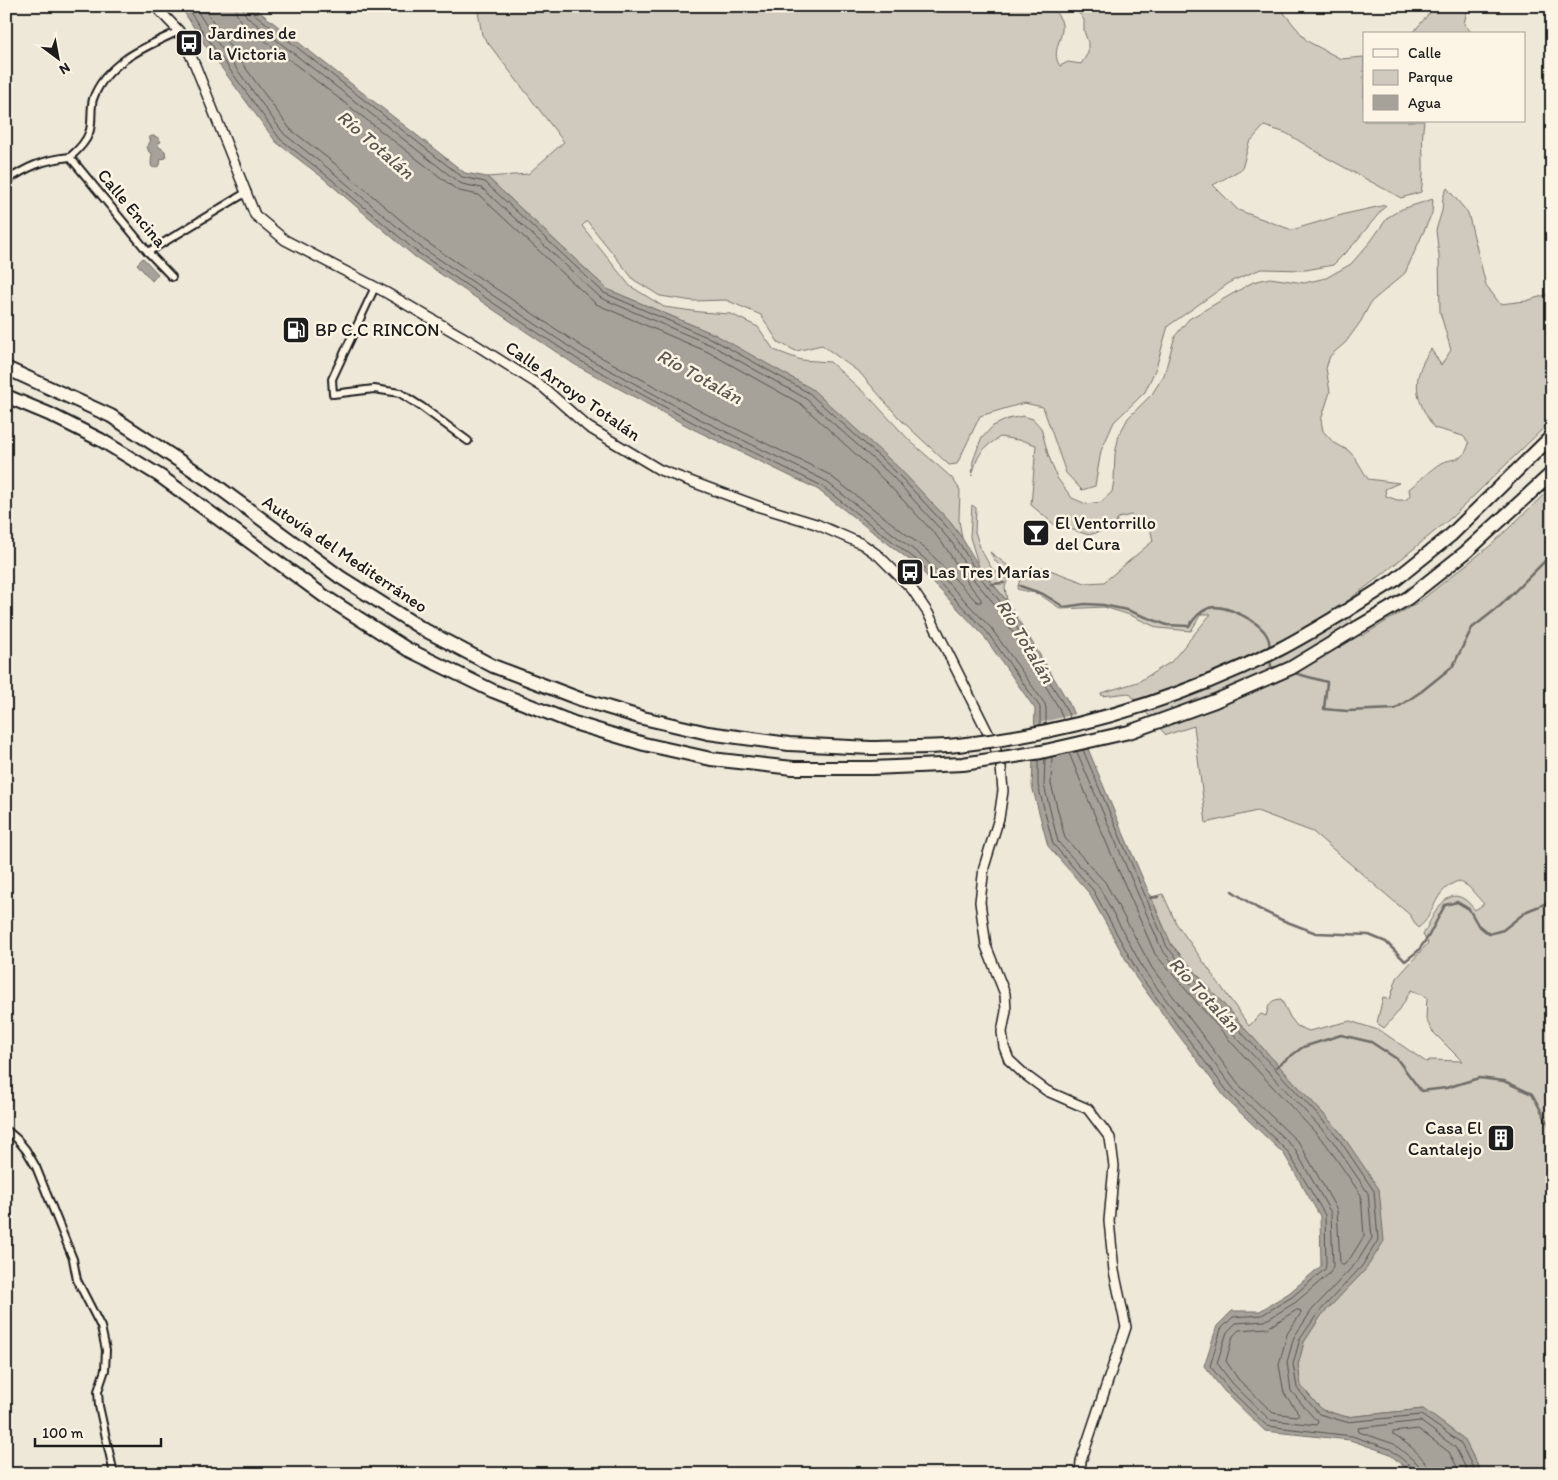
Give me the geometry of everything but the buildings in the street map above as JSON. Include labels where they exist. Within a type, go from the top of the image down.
[{"type":"highway","name":"Autovía del Mediterráneo","points":[[6,368],[111,416],[210,481],[340,577],[421,628],[493,666],[642,718],[708,733],[789,744],[871,748],[958,745],[1036,733],[1128,711],[1212,680],[1281,648],[1346,611],[1395,580],[1451,535],[1552,436]]},
{"type":"highway","points":[[6,396],[49,414],[101,440],[160,476],[333,601],[407,649],[493,691],[574,723],[644,744],[711,759],[793,768],[872,768],[963,764],[1041,752],[1129,732],[1215,701],[1291,668],[1408,598],[1466,552],[1552,473]]},
{"type":"street","name":"Calle Arroyo Totalán","points":[[156,6],[179,31],[195,65],[255,215],[285,240],[375,287],[473,343],[544,388],[588,427],[660,470],[760,507],[816,524],[862,544],[879,556],[912,589],[928,613],[995,747],[1002,767],[1003,791],[999,818],[984,868],[980,902],[986,946],[1005,994],[1006,1011],[1002,1032],[1004,1047],[1010,1060],[1024,1074],[1047,1091],[1088,1109],[1110,1138],[1114,1166],[1109,1221],[1114,1271],[1126,1327],[1081,1461],[1080,1474]]},
{"type":"street","points":[[6,181],[25,168],[50,159],[70,157],[77,151],[90,133],[93,99],[104,78],[126,59],[151,44],[179,31]]},
{"type":"street","name":"Calle Encina","points":[[70,157],[148,252],[172,276]]},
{"type":"street","points":[[148,252],[247,192]]},
{"type":"street","points":[[375,287],[332,379],[334,394],[374,389],[400,393],[422,406],[468,441]]},
{"type":"street","points":[[6,1131],[17,1139],[36,1167],[72,1259],[77,1280],[101,1327],[106,1350],[105,1370],[98,1391],[98,1406],[114,1474]]},
{"type":"green space","points":[[477,6],[1047,7],[1055,11],[1062,23],[1056,53],[1060,66],[1068,62],[1081,64],[1088,53],[1084,20],[1076,9],[1077,6],[1287,6],[1284,13],[1307,41],[1341,59],[1363,57],[1363,122],[1424,122],[1421,192],[1401,198],[1286,133],[1264,126],[1249,143],[1242,169],[1213,185],[1238,210],[1292,230],[1345,214],[1386,205],[1353,245],[1333,265],[1306,270],[1261,269],[1232,281],[1168,326],[1156,368],[1145,392],[1114,422],[1101,451],[1095,486],[1082,490],[1066,473],[1043,407],[1024,403],[980,416],[957,464],[949,465],[900,419],[860,373],[822,345],[796,351],[778,342],[761,315],[726,300],[693,301],[660,296],[634,280],[587,221],[582,226],[630,286],[664,307],[731,314],[758,327],[774,350],[801,360],[830,362],[870,398],[910,441],[952,478],[960,490],[959,520],[962,538],[950,522],[899,469],[716,335],[607,289],[487,177],[528,174],[564,142],[482,35]]},
{"type":"green space","points":[[1435,6],[1468,6],[1464,24],[1471,32],[1414,32]]},
{"type":"green space","points":[[1447,188],[1468,213],[1486,285],[1500,304],[1526,301],[1552,293],[1552,420],[1451,518],[1342,605],[1362,636],[1420,601],[1491,545],[1552,487],[1552,1474],[1482,1474],[1464,1439],[1423,1409],[1347,1417],[1322,1410],[1301,1386],[1298,1365],[1304,1342],[1321,1316],[1366,1269],[1341,1133],[1246,1030],[1171,944],[1151,897],[1163,894],[1176,923],[1249,1026],[1261,1014],[1266,1016],[1272,1002],[1281,999],[1297,1026],[1309,1031],[1350,1021],[1381,1031],[1426,1062],[1430,1060],[1462,1061],[1432,1031],[1426,1019],[1427,997],[1411,990],[1399,1011],[1384,1028],[1377,1023],[1383,997],[1390,999],[1397,978],[1428,943],[1423,935],[1434,914],[1444,901],[1450,897],[1457,896],[1465,900],[1475,910],[1484,904],[1468,886],[1458,881],[1443,891],[1424,922],[1418,928],[1410,915],[1313,832],[1257,811],[1206,823],[1194,726],[1166,735],[1129,693],[1102,696],[1101,693],[1138,682],[1171,662],[1211,614],[1201,614],[1191,631],[1158,628],[1130,615],[1104,607],[1061,609],[1039,594],[1017,589],[1020,580],[998,564],[990,552],[1020,575],[1027,568],[1040,572],[1042,567],[1085,583],[1104,582],[1153,541],[1150,527],[1131,515],[1118,518],[1115,527],[1089,535],[1064,527],[1061,530],[1031,505],[1036,445],[1024,441],[1000,437],[981,453],[972,476],[973,461],[981,439],[993,426],[1008,419],[1023,416],[1033,419],[1041,428],[1057,478],[1072,498],[1086,504],[1101,502],[1112,492],[1115,454],[1119,435],[1128,418],[1152,394],[1164,375],[1175,336],[1189,319],[1253,282],[1270,278],[1304,283],[1326,278],[1351,264],[1388,217],[1402,209],[1433,199],[1432,213],[1405,273],[1371,302],[1361,321],[1346,342],[1330,356],[1326,368],[1330,392],[1321,420],[1323,431],[1333,442],[1349,451],[1368,479],[1399,483],[1385,489],[1386,496],[1397,500],[1406,500],[1410,495],[1409,489],[1441,463],[1462,456],[1469,443],[1463,436],[1434,428],[1423,408],[1418,389],[1420,370],[1431,349],[1441,365],[1451,350],[1440,312],[1439,256],[1436,230],[1442,211],[1443,197]]},
{"type":"green space","points":[[972,505],[976,508],[975,532],[981,550],[992,569],[1008,579],[1005,587],[1007,601],[979,567],[970,537]]},
{"type":"water","name":"Río Totalán","points":[[179,6],[252,6],[465,173],[487,177],[607,289],[716,335],[812,389],[899,468],[950,522],[983,573],[1007,601],[1069,703],[1171,944],[1246,1030],[1341,1133],[1379,1189],[1384,1241],[1366,1269],[1321,1316],[1304,1342],[1298,1365],[1301,1386],[1322,1410],[1347,1417],[1423,1409],[1464,1439],[1482,1474],[1413,1474],[1388,1453],[1350,1440],[1265,1431],[1224,1391],[1204,1366],[1217,1326],[1232,1311],[1260,1311],[1289,1293],[1321,1266],[1320,1216],[1284,1154],[1227,1100],[1136,978],[1089,893],[1048,846],[1032,786],[1035,709],[983,635],[916,565],[817,489],[693,429],[574,364],[414,256],[322,177],[276,142],[207,48]]},
{"type":"water","points":[[152,136],[159,138],[161,142],[158,143],[158,146],[165,151],[166,158],[161,159],[160,165],[153,168],[151,164],[152,153],[149,152],[147,147],[151,140],[148,138]]},
{"type":"water","points":[[143,258],[158,274],[152,281],[137,264]]},
{"type":"pier","points":[[1076,714],[1090,748],[1031,761],[1032,725]]},
{"type":"waterway","points":[[1294,673],[1327,682],[1324,709],[1347,711],[1395,709],[1422,691],[1453,666],[1472,628],[1500,606],[1552,554]]},
{"type":"waterway","points":[[991,584],[1004,583]]},
{"type":"waterway","points":[[1020,586],[1043,594],[1064,607],[1085,604],[1103,605],[1127,610],[1167,625],[1189,626],[1209,608],[1224,608],[1242,615],[1258,626],[1269,639],[1270,649]]},
{"type":"waterway","points":[[1270,657],[1271,667],[1279,669]]},
{"type":"waterway","points":[[1232,891],[1257,908],[1316,933],[1369,935],[1386,942],[1405,961],[1418,951],[1428,937],[1445,905],[1457,902],[1469,909],[1478,925],[1489,934],[1503,930],[1527,911],[1552,901]]},
{"type":"waterway","points":[[1150,898],[1158,897]]},
{"type":"waterway","points":[[1276,1067],[1303,1047],[1341,1035],[1371,1042],[1397,1059],[1421,1091],[1446,1088],[1479,1078],[1504,1081],[1532,1094],[1552,1128]]},
{"type":"place","name":"Jardines de la Victoria","points":[[189,43]]},
{"type":"place","name":"BP C.C RINCON","points":[[296,330]]},
{"type":"place","name":"El Ventorrillo del Cura","points":[[1036,533]]},
{"type":"place","name":"Las Tres Marías","points":[[910,572]]},
{"type":"place","name":"Casa El Cantalejo","points":[[1501,1138]]}]
